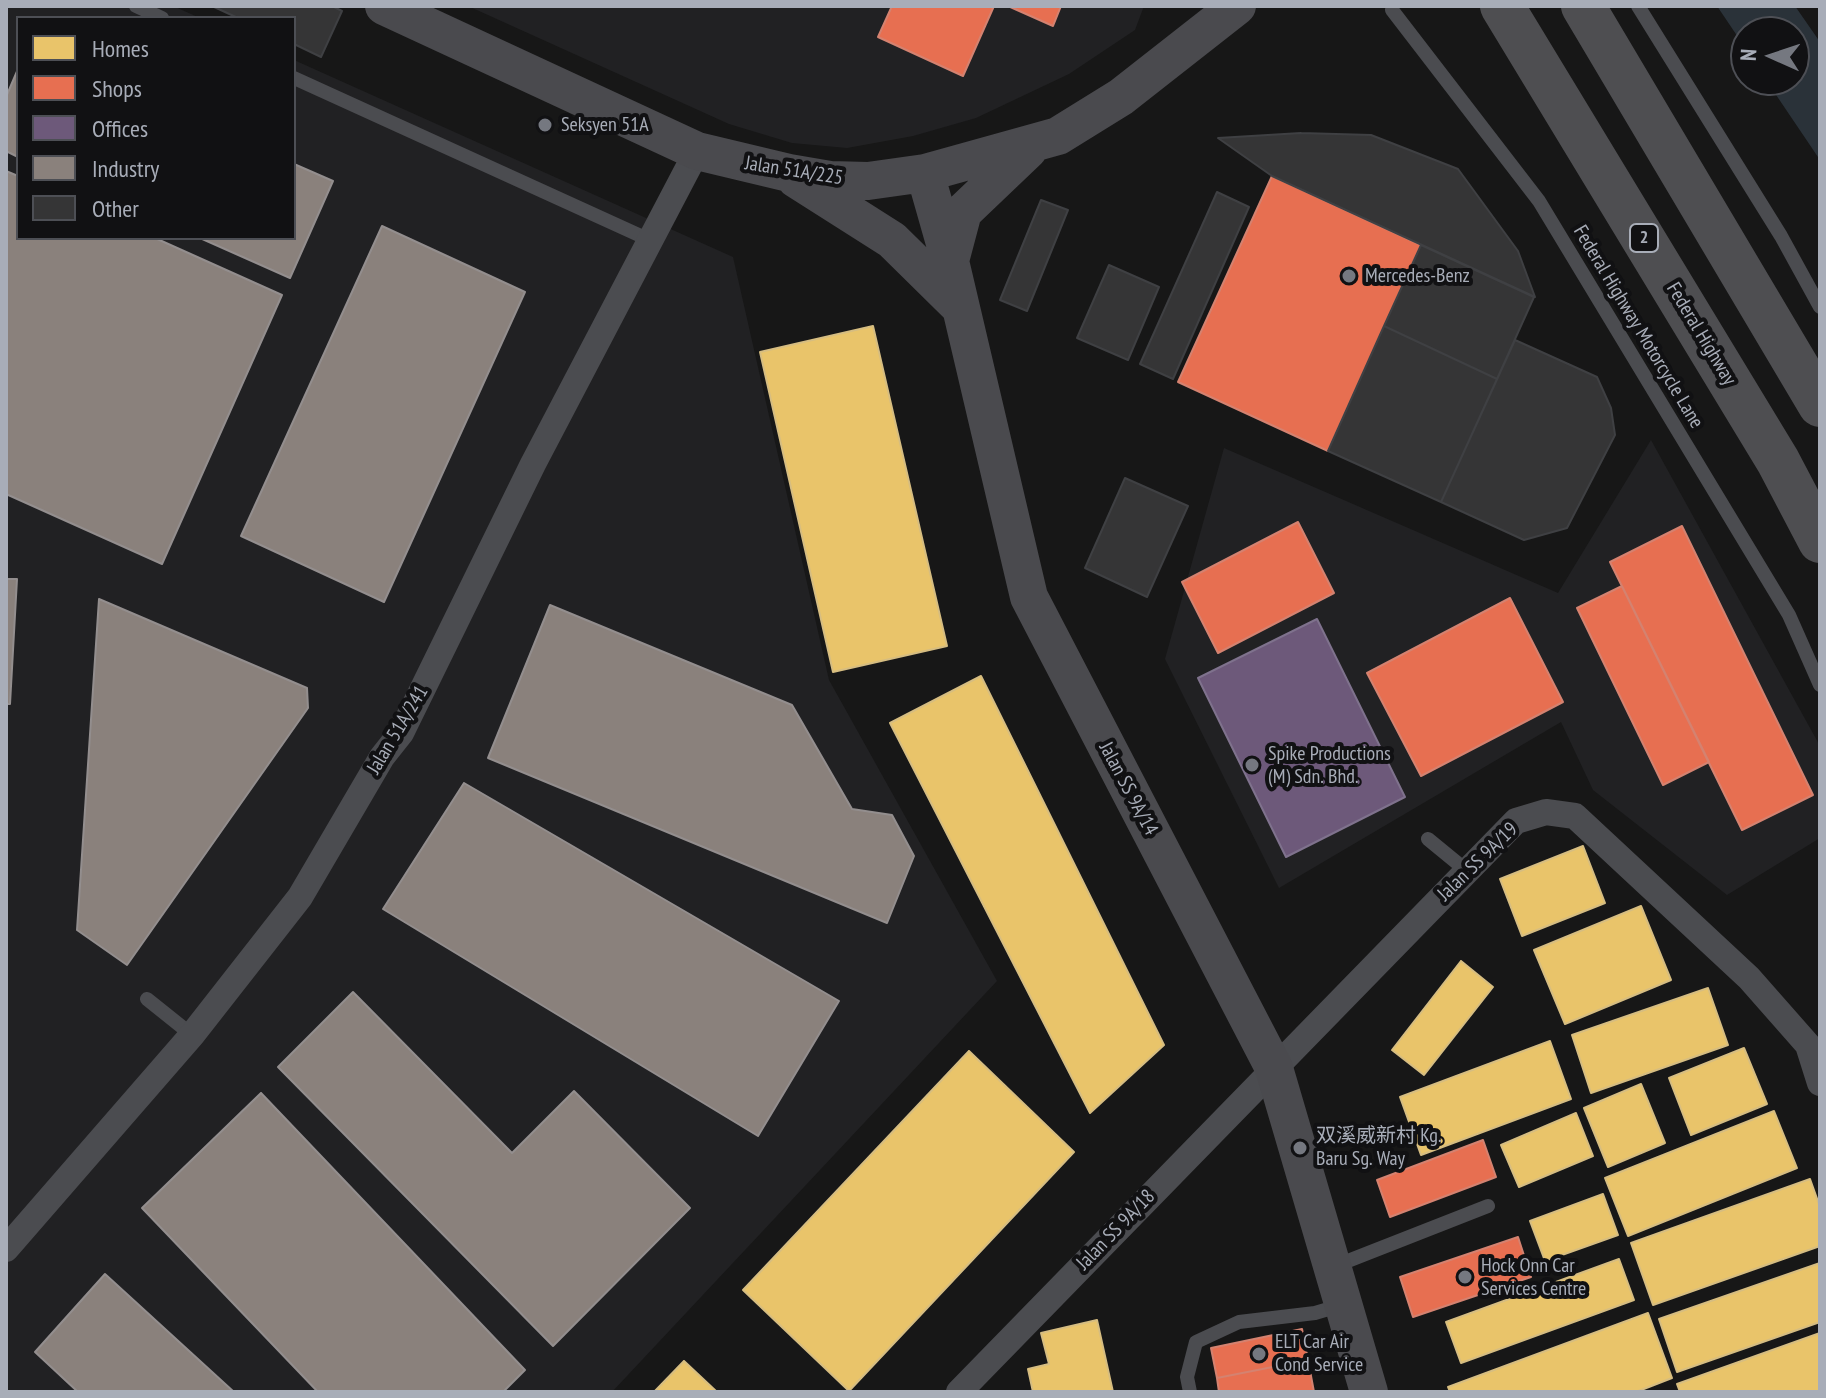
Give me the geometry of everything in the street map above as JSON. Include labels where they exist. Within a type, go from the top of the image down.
[{"type":"highway","points":[[1583,6],[1820,405]]},
{"type":"highway","name":"Federal Highway","points":[[1500,9],[1778,461],[1820,541]]},
{"type":"street","name":"Jalan 51A/225","points":[[384,6],[697,151],[789,173],[830,180],[868,181],[925,173],[1058,136],[1121,97],[1228,9]]},
{"type":"street","points":[[950,261],[963,212],[1033,145]]},
{"type":"street","name":"Jalan 51A/241","points":[[6,1249],[192,1035],[300,897],[382,757],[401,733],[533,464],[697,151]]},
{"type":"street","points":[[789,173],[892,240],[960,307]]},
{"type":"street","name":"Jalan SS 9A/14","points":[[925,173],[950,261],[1029,597],[1274,1068],[1346,1303],[1369,1392]]},
{"type":"street","name":"Jalan SS 9A/19","points":[[1274,1068],[1516,821],[1546,812],[1575,816],[1749,978],[1808,1045],[1820,1083]]},
{"type":"street","name":"Jalan SS 9A/18","points":[[959,1392],[1274,1068]]},
{"type":"lane","points":[[136,6],[158,16]]},
{"type":"lane","points":[[1638,6],[1781,236],[1820,307]]},
{"type":"lane","name":"Federal Highway Motorcycle Lane","points":[[1392,10],[1539,201],[1789,615],[1820,685]]},
{"type":"lane","points":[[296,79],[652,241]]},
{"type":"lane","points":[[1428,839],[1467,871]]},
{"type":"lane","points":[[147,999],[192,1035]]},
{"type":"lane","points":[[1335,1267],[1488,1206]]},
{"type":"lane","points":[[1190,1392],[1187,1377],[1196,1342],[1239,1322],[1315,1313],[1346,1303]]},
{"type":"shaded area","points":[[6,6],[173,6],[196,16],[16,16],[16,240],[296,240],[296,61],[733,257],[829,680],[997,981],[612,1392],[6,1392]]},
{"type":"shaded area","points":[[468,6],[1144,6],[1135,30],[1069,74],[976,118],[913,136],[847,148],[792,143],[729,124]]},
{"type":"shaded area","points":[[1717,6],[1795,6],[1802,16],[1730,16],[1730,25]]},
{"type":"shaded area","points":[[1810,28],[1820,42],[1820,160],[1777,96],[1810,96]]},
{"type":"shaded area","points":[[1651,440],[1820,746],[1820,838],[1727,895],[1593,790],[1561,722],[1279,888],[1165,659],[1224,448],[1558,593]]},
{"type":"building: Homes","points":[[873,326],[947,646],[833,672],[760,352]]},
{"type":"building: Homes","points":[[981,676],[1164,1045],[1090,1113],[890,723]]},
{"type":"building: Homes","points":[[1583,846],[1605,903],[1522,936],[1500,879]]},
{"type":"building: Homes","points":[[1641,906],[1671,980],[1565,1024],[1534,950]]},
{"type":"building: Homes","points":[[1461,961],[1493,987],[1424,1075],[1392,1050]]},
{"type":"building: Homes","points":[[1708,988],[1728,1045],[1591,1093],[1572,1035]]},
{"type":"building: Homes","points":[[1550,1041],[1571,1099],[1421,1155],[1400,1097]]},
{"type":"building: Homes","points":[[1744,1048],[1767,1104],[1691,1135],[1669,1078]]},
{"type":"building: Homes","points":[[969,1051],[1074,1152],[849,1391],[743,1290]]},
{"type":"building: Homes","points":[[1641,1084],[1665,1143],[1608,1167],[1584,1108]]},
{"type":"building: Homes","points":[[1774,1111],[1797,1168],[1628,1236],[1605,1178]]},
{"type":"building: Homes","points":[[1576,1113],[1593,1156],[1519,1187],[1501,1145]]},
{"type":"building: Homes","points":[[1810,1179],[1820,1207],[1820,1246],[1653,1305],[1631,1243]]},
{"type":"building: Homes","points":[[1603,1194],[1618,1235],[1545,1261],[1530,1221]]},
{"type":"building: Homes","points":[[1619,1259],[1634,1300],[1461,1363],[1446,1322]]},
{"type":"building: Homes","points":[[1820,1263],[1820,1322],[1677,1372],[1659,1319]]},
{"type":"building: Homes","points":[[1648,1313],[1672,1378],[1636,1392],[1450,1392],[1448,1387]]},
{"type":"building: Homes","points":[[1097,1320],[1113,1392],[1033,1392],[1028,1369],[1049,1364],[1041,1333]]},
{"type":"building: Homes","points":[[1820,1333],[1820,1392],[1680,1392],[1677,1384]]},
{"type":"building: Homes","points":[[684,1361],[717,1392],[654,1392]]},
{"type":"building: Shops","points":[[892,6],[994,6],[963,76],[878,37]]},
{"type":"building: Shops","points":[[1008,6],[1061,6],[1053,26]]},
{"type":"building: Shops","points":[[1272,176],[1421,245],[1328,451],[1178,382]]},
{"type":"building: Shops","points":[[1298,522],[1334,593],[1218,653],[1182,582]]},
{"type":"building: Shops","points":[[1682,526],[1813,795],[1742,830],[1610,562]]},
{"type":"building: Shops","points":[[1622,586],[1709,762],[1663,785],[1577,608]]},
{"type":"building: Shops","points":[[1510,598],[1563,702],[1421,776],[1367,673]]},
{"type":"building: Shops","points":[[1483,1140],[1496,1177],[1390,1217],[1377,1180]]},
{"type":"building: Shops","name":"Hock Onn Car Services Centre","points":[[1518,1237],[1531,1277],[1413,1317],[1400,1277]]},
{"type":"building: Shops","name":"ELT Car Air Cond Service","points":[[1302,1329],[1308,1360],[1217,1378],[1211,1348]]},
{"type":"building: Shops","points":[[1308,1360],[1314,1392],[1219,1392],[1217,1378]]},
{"type":"building: Offices","points":[[1317,619],[1405,797],[1286,857],[1198,678]]},
{"type":"building: Industry","points":[[16,74],[16,156],[6,151],[6,97]]},
{"type":"building: Industry","points":[[296,165],[333,181],[290,278],[204,240],[296,240]]},
{"type":"building: Industry","points":[[6,171],[16,175],[16,240],[159,240],[282,295],[162,564],[6,494]]},
{"type":"building: Industry","points":[[382,226],[525,292],[384,602],[241,536]]},
{"type":"building: Industry","points":[[6,579],[17,579],[10,704],[6,704]]},
{"type":"building: Industry","points":[[99,599],[307,688],[308,708],[127,965],[77,930]]},
{"type":"building: Industry","points":[[550,605],[792,705],[852,809],[892,815],[914,856],[887,923],[488,758]]},
{"type":"building: Industry","points":[[464,783],[839,1001],[758,1136],[383,909]]},
{"type":"building: Industry","points":[[353,992],[512,1153],[574,1091],[690,1208],[553,1346],[278,1067]]},
{"type":"building: Industry","points":[[261,1093],[525,1370],[503,1392],[318,1392],[142,1208]]},
{"type":"building: Industry","points":[[105,1274],[234,1392],[78,1392],[35,1352]]},
{"type":"building: Other","points":[[212,6],[332,6],[342,11],[321,57],[296,45],[296,16],[234,16]]},
{"type":"building: Other","points":[[1301,133],[1371,135],[1458,169],[1518,251],[1535,297],[1272,176],[1218,138]]},
{"type":"building: Other","points":[[1217,192],[1249,207],[1173,379],[1140,364]]},
{"type":"building: Other","points":[[1041,200],[1068,210],[1027,311],[1000,300]]},
{"type":"building: Other","points":[[1421,245],[1534,297],[1497,379],[1384,326]]},
{"type":"building: Other","points":[[1109,265],[1159,287],[1128,360],[1077,338]]},
{"type":"building: Other","points":[[1384,326],[1497,379],[1441,502],[1328,451]]},
{"type":"building: Other","points":[[1515,340],[1597,377],[1611,408],[1615,435],[1567,528],[1524,540],[1441,502]]},
{"type":"building: Other","points":[[1125,478],[1188,506],[1147,597],[1085,568]]},
{"type":"place","name":"Seksyen 51A","points":[[545,125]]},
{"type":"place","name":"Mercedes-Benz","points":[[1349,276]]},
{"type":"place","name":"Spike Productions (M) Sdn. Bhd.","points":[[1252,765]]},
{"type":"place","name":"双溪威新村 Kg. Baru Sg. Way","points":[[1300,1148]]},
{"type":"place","name":"Hock Onn Car Services Centre","points":[[1465,1277]]},
{"type":"place","name":"ELT Car Air Cond Service","points":[[1259,1354]]}]
